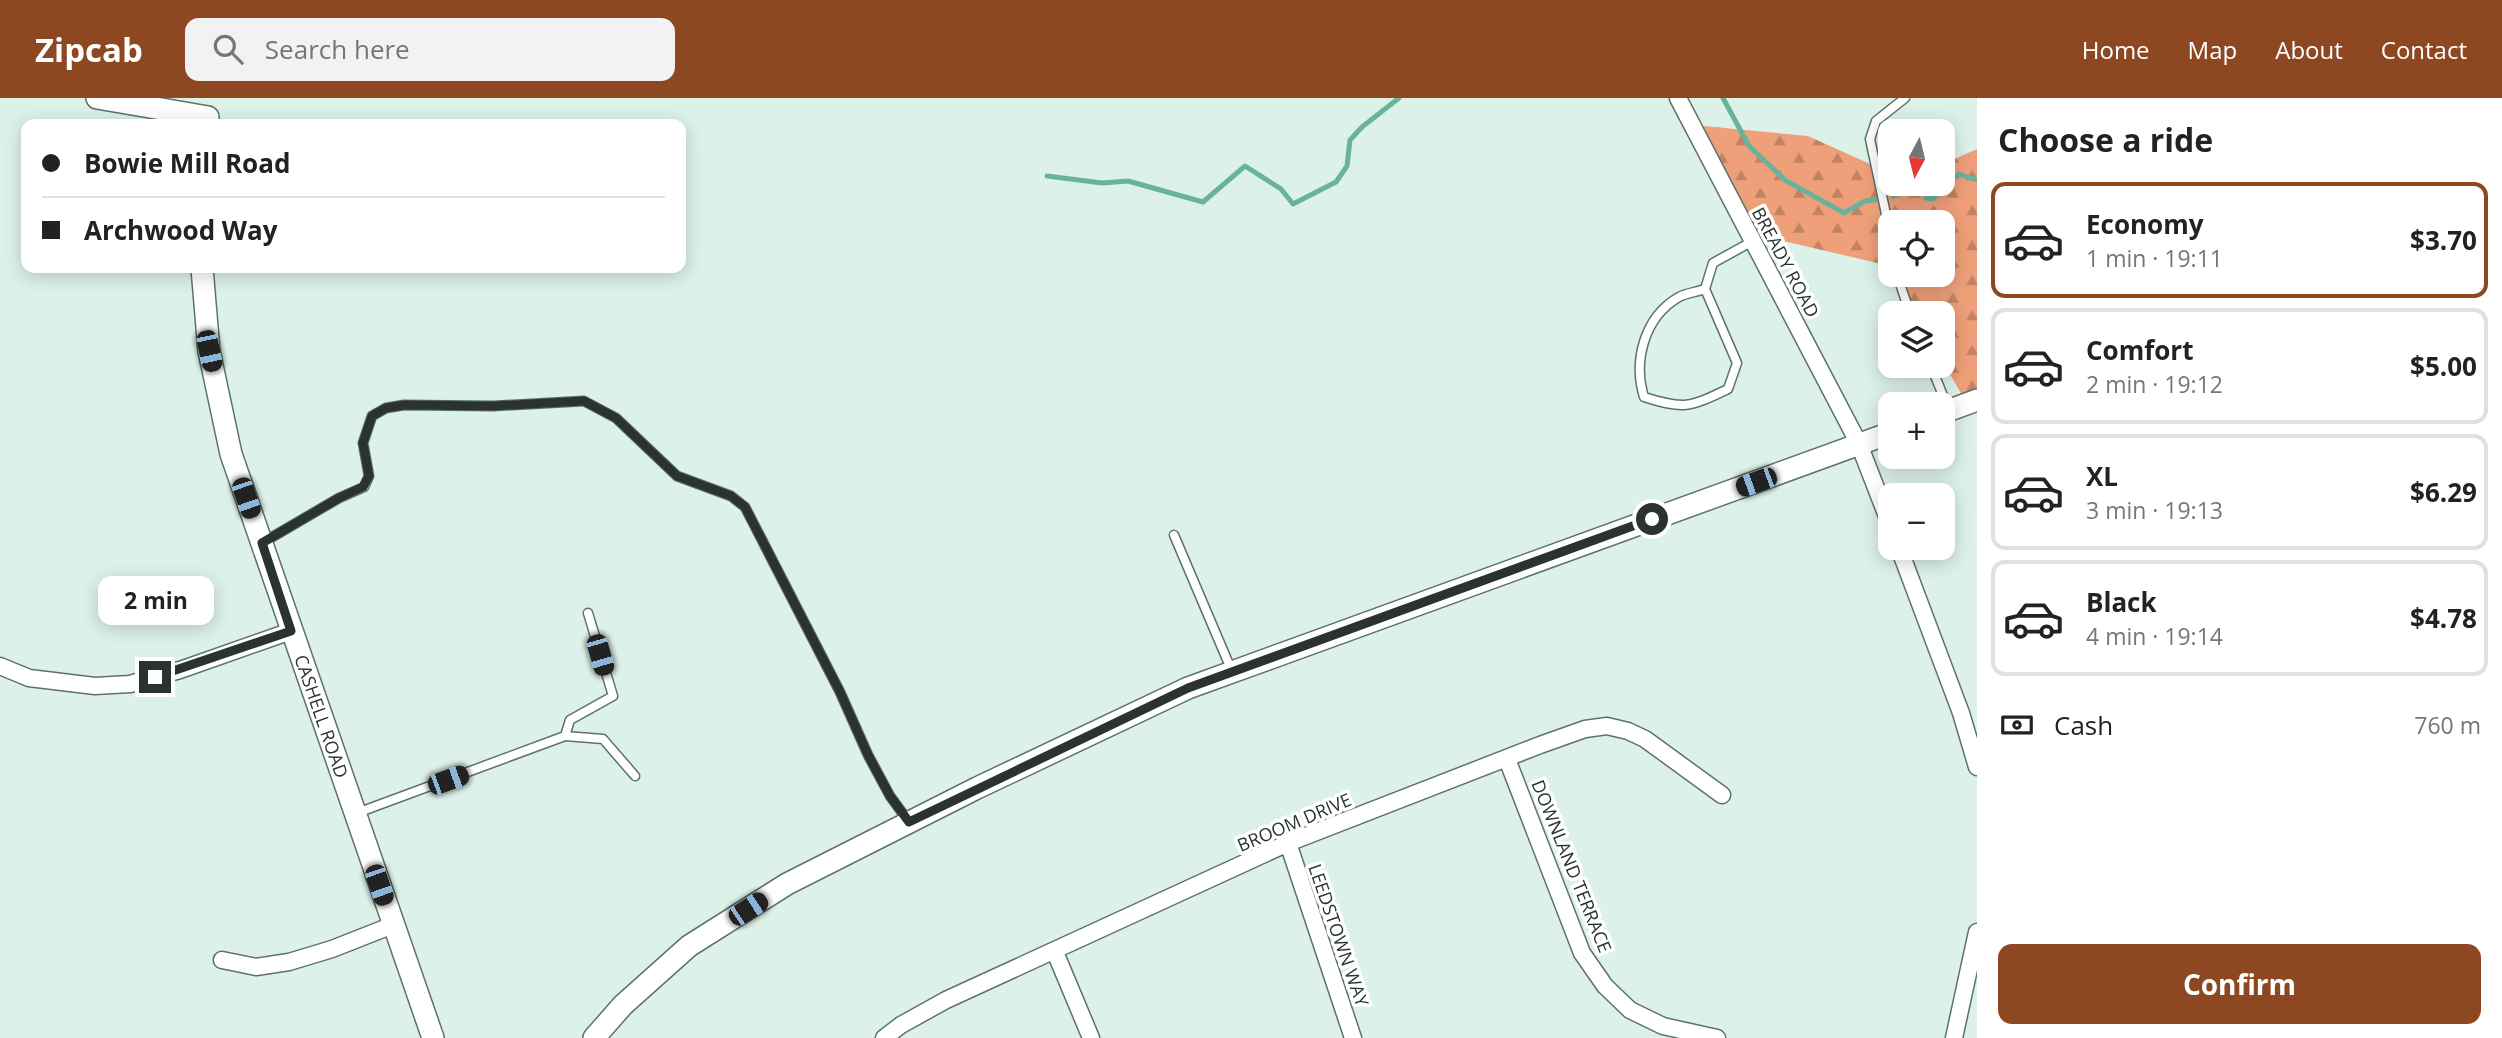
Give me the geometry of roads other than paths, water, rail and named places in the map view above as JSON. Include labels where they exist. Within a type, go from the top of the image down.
[{"type":"street","points":[[97,98],[209,113]]},
{"type":"street","name":"BREADY ROAD","points":[[1678,98],[1859,444],[1878,493]]},
{"type":"street","name":"CASHELL ROAD","points":[[202,273],[209,351],[231,454],[433,1038]]},
{"type":"street","points":[[1955,409],[1977,400]]},
{"type":"street","points":[[594,1038],[623,1005],[689,946],[787,884],[909,822],[1188,688],[1878,437]]},
{"type":"street","points":[[1904,560],[1959,706],[1977,766]]},
{"type":"street","points":[[0,666],[29,678],[95,686],[130,684],[180,670],[291,631]]},
{"type":"street","name":"BROOM DRIVE","points":[[884,1038],[901,1025],[946,1000],[1288,843],[1585,729],[1618,727],[1645,739],[1722,795]]},
{"type":"street","name":"DOWNLAND TERRACE","points":[[1507,759],[1583,953],[1605,986],[1630,1010],[1662,1032],[1717,1038]]},
{"type":"street","name":"LEEDSTOWN WAY","points":[[1288,843],[1353,1038]]},
{"type":"street","points":[[222,960],[256,967],[289,962],[332,949],[393,925]]},
{"type":"street","points":[[1954,1038],[1977,932]]},
{"type":"street","points":[[1055,952],[1091,1038]]},
{"type":"lane","points":[[1885,210],[1870,138],[1876,121],[1905,98]]},
{"type":"lane","points":[[1705,289],[1680,296],[1660,312],[1642,344],[1639,381],[1644,397],[1670,405],[1696,405],[1728,389],[1737,363],[1705,289],[1713,263],[1753,241]]},
{"type":"lane","points":[[262,543],[363,487],[369,476],[363,443],[372,416],[386,408],[404,405],[493,406],[584,401],[616,418],[677,476],[731,496],[745,507],[840,692],[868,755],[890,796],[909,822]]},
{"type":"lane","points":[[1174,535],[1232,672]]},
{"type":"lane","points":[[565,736],[570,720],[613,696],[588,613]]},
{"type":"lane","points":[[355,814],[565,736],[603,739],[635,776]]},
{"type":"waterway","points":[[1047,176],[1102,183],[1128,181],[1203,202],[1245,166],[1281,189],[1293,204],[1336,182],[1347,166],[1350,140],[1399,98]]},
{"type":"waterway","points":[[1723,98],[1749,146],[1785,180],[1844,213],[1865,201],[1875,200]]},
{"type":"waterway","points":[[1955,178],[1959,174],[1977,180]]},
{"type":"waterway","points":[[1926,196],[1933,199],[1936,196]]}]
